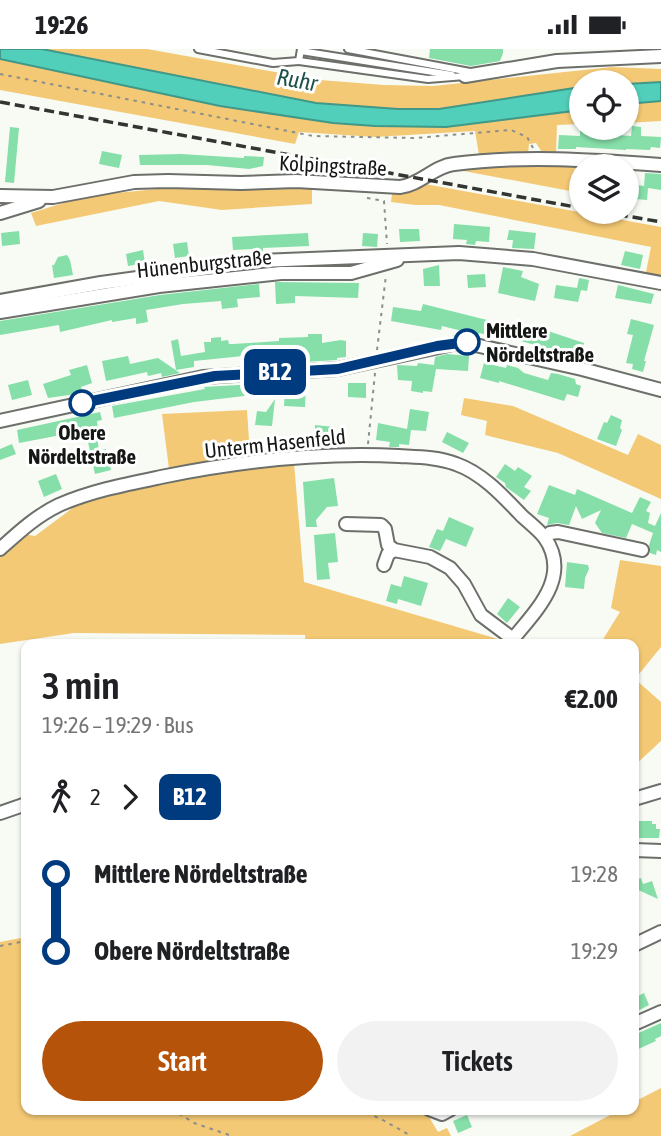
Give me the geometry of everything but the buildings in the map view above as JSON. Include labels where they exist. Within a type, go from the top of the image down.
[{"type":"street","points":[[465,76],[557,61],[661,56]]},
{"type":"street","name":"Kolpingstraße","points":[[0,196],[52,197],[134,182],[168,181],[296,181],[405,187],[451,164],[584,160],[661,165]]},
{"type":"street","points":[[0,213],[52,197]]},
{"type":"street","name":"Hünenburgstraße","points":[[0,312],[159,286],[281,273],[351,273],[386,260],[411,255],[458,253],[524,258],[661,283]]},
{"type":"street","name":"Hünenburgstraße","points":[[0,301],[101,282],[260,261],[386,260]]},
{"type":"street","points":[[0,421],[204,377],[331,370],[450,343],[467,342],[661,390]]},
{"type":"street","name":"Unterm Hasenfeld","points":[[0,549],[45,512],[111,489],[247,462],[367,455],[425,458],[461,466],[486,481],[545,538]]},
{"type":"street","points":[[346,524],[381,525],[385,529],[388,545],[394,550],[430,557],[450,568],[460,579],[481,615],[509,639]]},
{"type":"street","points":[[513,639],[552,587],[553,559],[545,538],[550,533],[558,532],[642,549]]},
{"type":"street","points":[[384,565],[388,554],[394,550]]},
{"type":"street","points":[[639,792],[659,792]]},
{"type":"street","points":[[639,798],[659,792]]},
{"type":"street","points":[[0,813],[21,806]]},
{"type":"street","points":[[639,850],[661,851]]},
{"type":"street","points":[[639,943],[661,933]]},
{"type":"street","points":[[639,1022],[661,1012]]},
{"type":"lane","points":[[198,49],[273,63],[299,61],[428,79],[465,76]]},
{"type":"lane","points":[[348,49],[482,75]]},
{"type":"lane","points":[[299,61],[301,50],[465,76]]},
{"type":"path","points":[[0,74],[313,136],[415,138],[510,130],[527,137],[532,143],[537,160]]},
{"type":"path","points":[[367,455],[386,260],[384,201]]},
{"type":"path","points":[[0,946],[21,942]]},
{"type":"path","points":[[181,1115],[194,1123],[232,1136]]},
{"type":"path","points":[[372,1115],[411,1136]]},
{"type":"shaded area","points":[[0,49],[42,49],[316,103],[398,109],[439,109],[569,89],[569,112],[446,127],[333,123],[220,106],[0,59]]},
{"type":"shaded area","points":[[42,49],[147,49],[320,80],[384,85],[433,86],[569,72],[569,89],[439,109],[316,103]]},
{"type":"shaded area","points":[[0,59],[220,106],[333,123],[446,127],[569,112],[569,124],[557,125],[556,154],[543,154],[536,143],[529,144],[528,154],[479,155],[475,131],[375,137],[299,132],[295,144],[0,90]]},
{"type":"shaded area","points":[[612,67],[661,69],[661,82],[639,83],[639,70],[584,70]]},
{"type":"shaded area","points":[[661,82],[661,101],[639,103],[639,83]]},
{"type":"shaded area","points":[[661,101],[661,121],[639,122],[639,103]]},
{"type":"shaded area","points":[[529,164],[569,165],[569,191],[458,170]]},
{"type":"shaded area","points":[[425,184],[569,210],[569,224],[639,223],[661,227],[661,281],[645,277],[651,247],[439,205],[391,202],[392,194],[414,190]]},
{"type":"shaded area","points":[[157,189],[312,189],[312,204],[222,210],[159,201],[36,226],[31,213],[86,196]]},
{"type":"shaded area","points":[[464,398],[513,406],[628,455],[638,434],[661,445],[661,499],[558,453],[485,435],[487,421],[461,415]]},
{"type":"shaded area","points":[[247,410],[250,455],[169,469],[162,414]]},
{"type":"shaded area","points":[[294,463],[304,582],[498,639],[305,639],[305,635],[74,633],[0,644],[0,556],[23,534],[35,536],[78,504],[188,477]]},
{"type":"shaded area","points":[[620,560],[661,566],[661,647],[639,674],[639,639],[603,639],[620,612],[611,608]]},
{"type":"shaded area","points":[[639,683],[661,702],[661,741],[639,761]]},
{"type":"shaded area","points":[[21,938],[21,1115],[428,1115],[438,1132],[447,1128],[451,1136],[0,1136],[0,942]]},
{"type":"shaded area","points":[[661,1088],[661,1136],[570,1136],[610,1115],[639,1115],[639,1099]]},
{"type":"railway","points":[[0,102],[569,206]]},
{"type":"railway","points":[[639,218],[661,222]]},
{"type":"bus line","name":"B12","points":[[82,403],[215,376],[338,369],[437,346],[467,342]]},
{"type":"place","name":"Mittlere Nördeltstraße","points":[[467,342]]},
{"type":"place","name":"Obere Nördeltstraße","points":[[82,403]]},
{"type":"water label","name":"Ruhr","points":[[297,80]]}]
